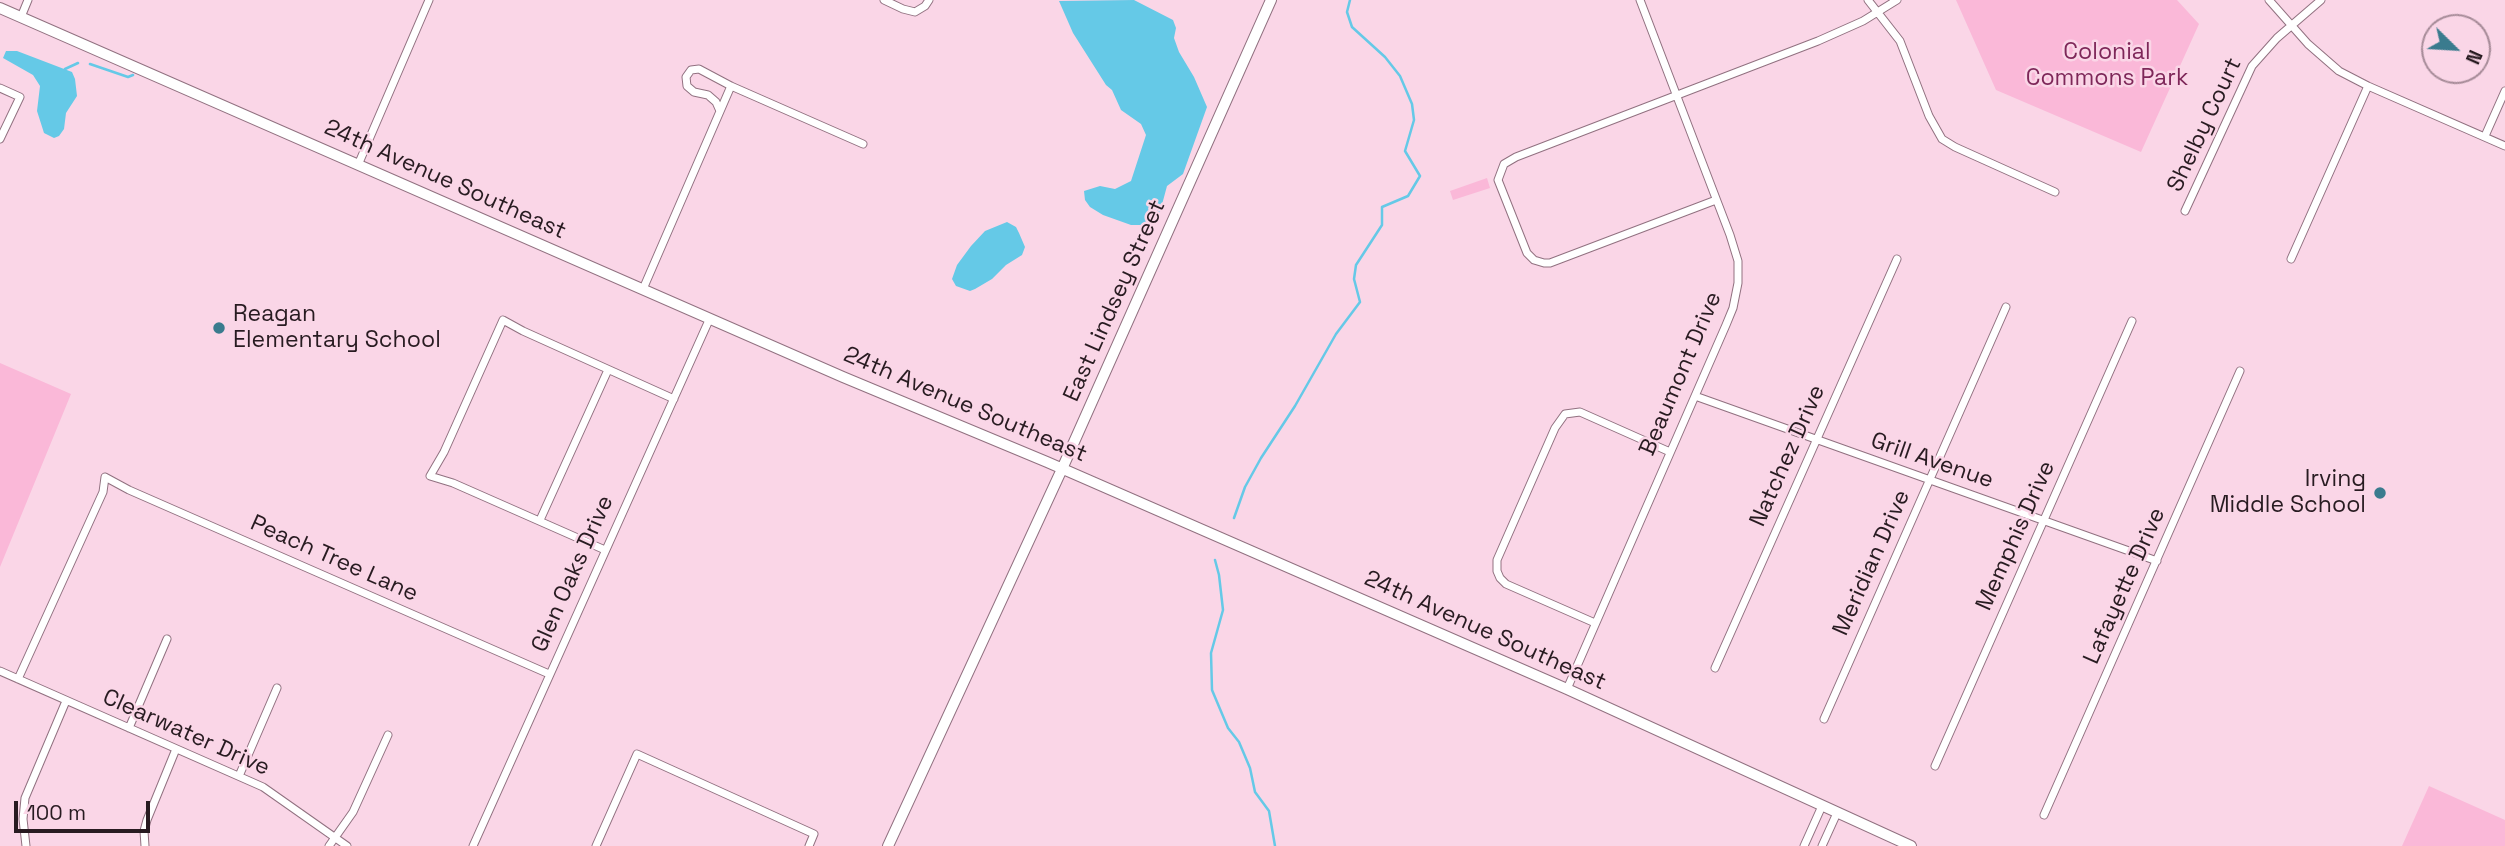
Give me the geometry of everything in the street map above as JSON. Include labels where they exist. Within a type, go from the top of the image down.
[{"type":"street","points":[[21,17],[28,0]]},
{"type":"street","points":[[358,165],[429,0]]},
{"type":"street","points":[[884,0],[911,12],[920,10],[927,3]]},
{"type":"street","name":"East Lindsey Street","points":[[888,846],[1062,469],[1271,0]]},
{"type":"street","name":"Beaumont Drive","points":[[1567,690],[1733,308],[1738,283],[1736,252],[1640,0]]},
{"type":"street","points":[[1868,0],[1900,41],[1928,116],[1942,139],[2055,192]]},
{"type":"street","points":[[1716,200],[1544,263],[1534,260],[1527,253],[1498,180],[1501,168],[1508,160],[1818,41],[1878,13],[1897,0]]},
{"type":"street","points":[[2269,0],[2330,64],[2368,86],[2505,146]]},
{"type":"street","name":"Shelby Court","points":[[2185,211],[2246,75],[2258,58],[2321,0]]},
{"type":"street","name":"24th Avenue Southeast","points":[[0,8],[1567,690],[1911,846]]},
{"type":"street","points":[[720,111],[716,102],[708,95],[690,89],[685,82],[691,70],[699,69],[731,86],[863,144]]},
{"type":"street","points":[[643,289],[731,86]]},
{"type":"street","points":[[2291,259],[2368,86]]},
{"type":"street","points":[[0,88],[20,97],[0,139]]},
{"type":"street","points":[[2485,136],[2505,91]]},
{"type":"street","name":"Natchez Drive","points":[[1714,668],[1896,259]]},
{"type":"street","name":"Meridian Drive","points":[[1824,719],[2006,307]]},
{"type":"street","name":"Glen Oaks Drive","points":[[473,846],[710,318]]},
{"type":"street","points":[[605,550],[453,483],[430,476],[444,452],[503,320],[674,399]]},
{"type":"street","name":"Memphis Drive","points":[[1935,766],[2132,321]]},
{"type":"street","points":[[540,520],[608,370]]},
{"type":"street","name":"Lafayette Drive","points":[[2044,815],[2240,371]]},
{"type":"street","name":"Grill Avenue","points":[[1695,396],[2157,561]]},
{"type":"street","points":[[1595,623],[1506,584],[1498,575],[1497,559],[1557,422],[1565,414],[1574,411],[1670,452]]},
{"type":"street","name":"Peach Tree Lane","points":[[18,679],[103,492],[105,478],[129,491],[549,674]]},
{"type":"street","points":[[129,728],[167,639]]},
{"type":"street","name":"Clearwater Drive","points":[[0,671],[272,792],[347,846]]},
{"type":"street","points":[[239,776],[277,688]]},
{"type":"street","points":[[26,846],[23,818],[25,798],[66,701]]},
{"type":"street","points":[[329,846],[358,804],[388,735]]},
{"type":"street","points":[[145,846],[144,831],[147,820],[176,748]]},
{"type":"street","points":[[596,846],[637,754],[814,834],[809,846]]},
{"type":"street","points":[[1804,846],[1822,806]]},
{"type":"street","points":[[1822,846],[1836,813]]},
{"type":"green space","name":"Colonial Commons Park","points":[[1956,0],[2177,0],[2199,24],[2141,152],[1996,90]]},
{"type":"green space","points":[[1487,178],[1490,188],[1453,200],[1450,191]]},
{"type":"green space","points":[[0,363],[71,394],[0,567]]},
{"type":"green space","points":[[2429,786],[2505,820],[2505,846],[2402,846]]},
{"type":"water","points":[[1134,0],[1173,20],[1176,28],[1174,38],[1179,52],[1207,107],[1183,174],[1167,186],[1160,212],[1155,219],[1142,225],[1131,225],[1103,215],[1090,207],[1085,200],[1084,191],[1100,186],[1115,189],[1131,181],[1146,135],[1141,124],[1121,110],[1112,90],[1106,85],[1073,33],[1059,1]]},
{"type":"water","points":[[6,51],[17,51],[72,72],[77,96],[66,113],[64,129],[59,136],[54,138],[44,133],[37,111],[40,86],[33,75],[3,58]]},
{"type":"water","points":[[1007,222],[1016,227],[1019,233],[1025,247],[1022,255],[975,289],[970,291],[956,286],[952,279],[957,265],[971,246],[985,231]]},
{"type":"waterway","points":[[1234,518],[1245,487],[1261,458],[1295,406],[1336,334],[1360,302],[1354,279],[1356,265],[1382,225],[1382,207],[1408,196],[1420,176],[1405,151],[1414,120],[1412,104],[1400,76],[1385,57],[1352,27],[1347,12],[1350,0]]},
{"type":"waterway","points":[[65,69],[78,63]]},
{"type":"waterway","points":[[90,64],[128,77],[133,75]]},
{"type":"waterway","points":[[1215,560],[1223,610],[1211,653],[1212,690],[1228,728],[1239,742],[1250,768],[1255,792],[1269,811],[1275,846]]},
{"type":"place","name":"Reagan Elementary School","points":[[219,328]]},
{"type":"place","name":"Irving Middle School","points":[[2380,493]]}]
